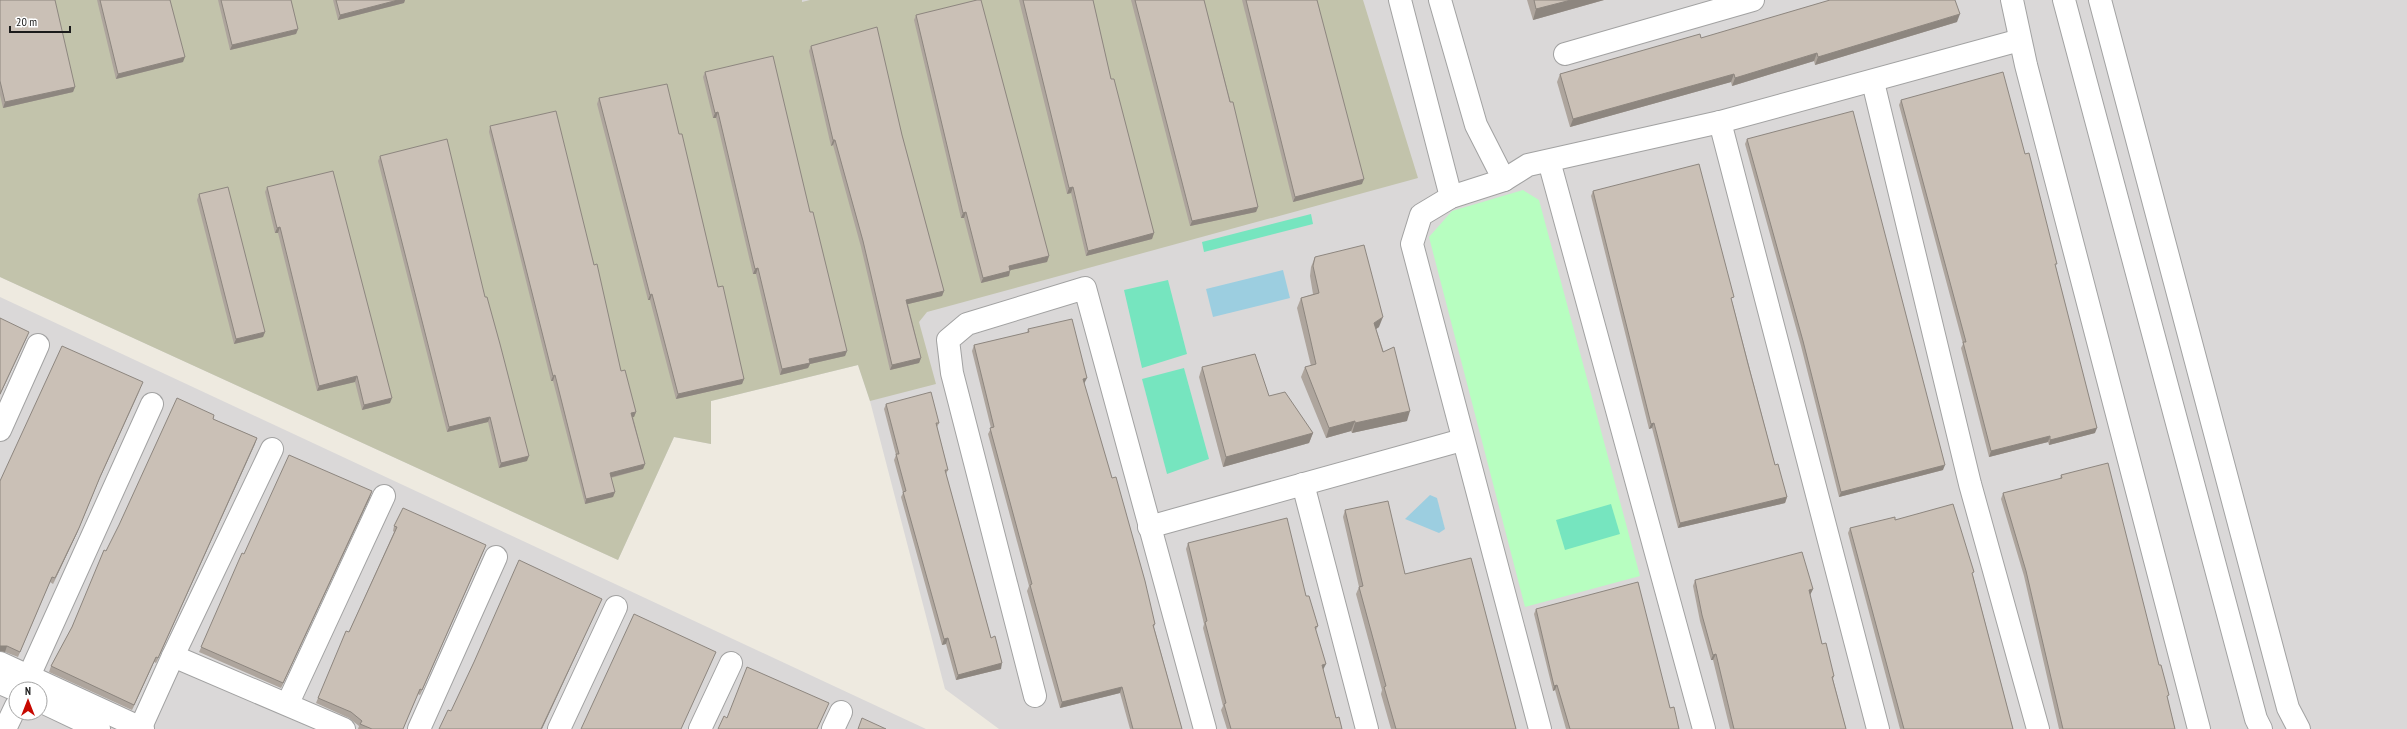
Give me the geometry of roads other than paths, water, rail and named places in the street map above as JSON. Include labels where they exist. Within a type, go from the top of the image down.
[{"type":"street","points":[[1400,0],[1451,197]]},
{"type":"street","points":[[1440,0],[1476,125],[1504,180]]},
{"type":"street","points":[[1565,54],[1753,0]]},
{"type":"street","points":[[2012,0],[2020,40],[2199,729]]},
{"type":"street","points":[[2064,0],[2254,712],[2261,729]]},
{"type":"street","points":[[2100,0],[2288,708],[2299,729]]},
{"type":"street","points":[[1540,729],[1462,440],[1412,244],[1421,215],[1451,197],[1504,180],[1528,165],[1720,122],[1873,82],[2020,40]]},
{"type":"street","points":[[1873,82],[1970,484],[2038,729]]},
{"type":"street","points":[[1720,122],[1878,729]]},
{"type":"street","points":[[1549,161],[1704,729]]},
{"type":"street","points":[[1035,696],[952,373],[948,340],[967,324],[1085,288],[1205,729]]},
{"type":"street","points":[[2150,322],[2184,315]]},
{"type":"street","points":[[0,430],[38,345]]},
{"type":"street","points":[[23,681],[152,404]]},
{"type":"street","points":[[1149,527],[1462,440]]},
{"type":"street","points":[[48,693],[141,729],[173,656],[272,449]]},
{"type":"street","points":[[1303,484],[1367,729]]},
{"type":"street","points":[[288,704],[384,496]]},
{"type":"street","points":[[419,729],[496,557]]},
{"type":"street","points":[[559,729],[616,607]]},
{"type":"street","points":[[173,656],[344,729]]},
{"type":"street","points":[[0,663],[20,681]]},
{"type":"street","points":[[700,729],[731,663]]},
{"type":"street","points":[[48,705],[99,729]]},
{"type":"water","points":[[1283,270],[1290,298],[1213,317],[1206,289]]},
{"type":"water","points":[[1430,495],[1437,498],[1445,529],[1439,533],[1405,519]]}]
